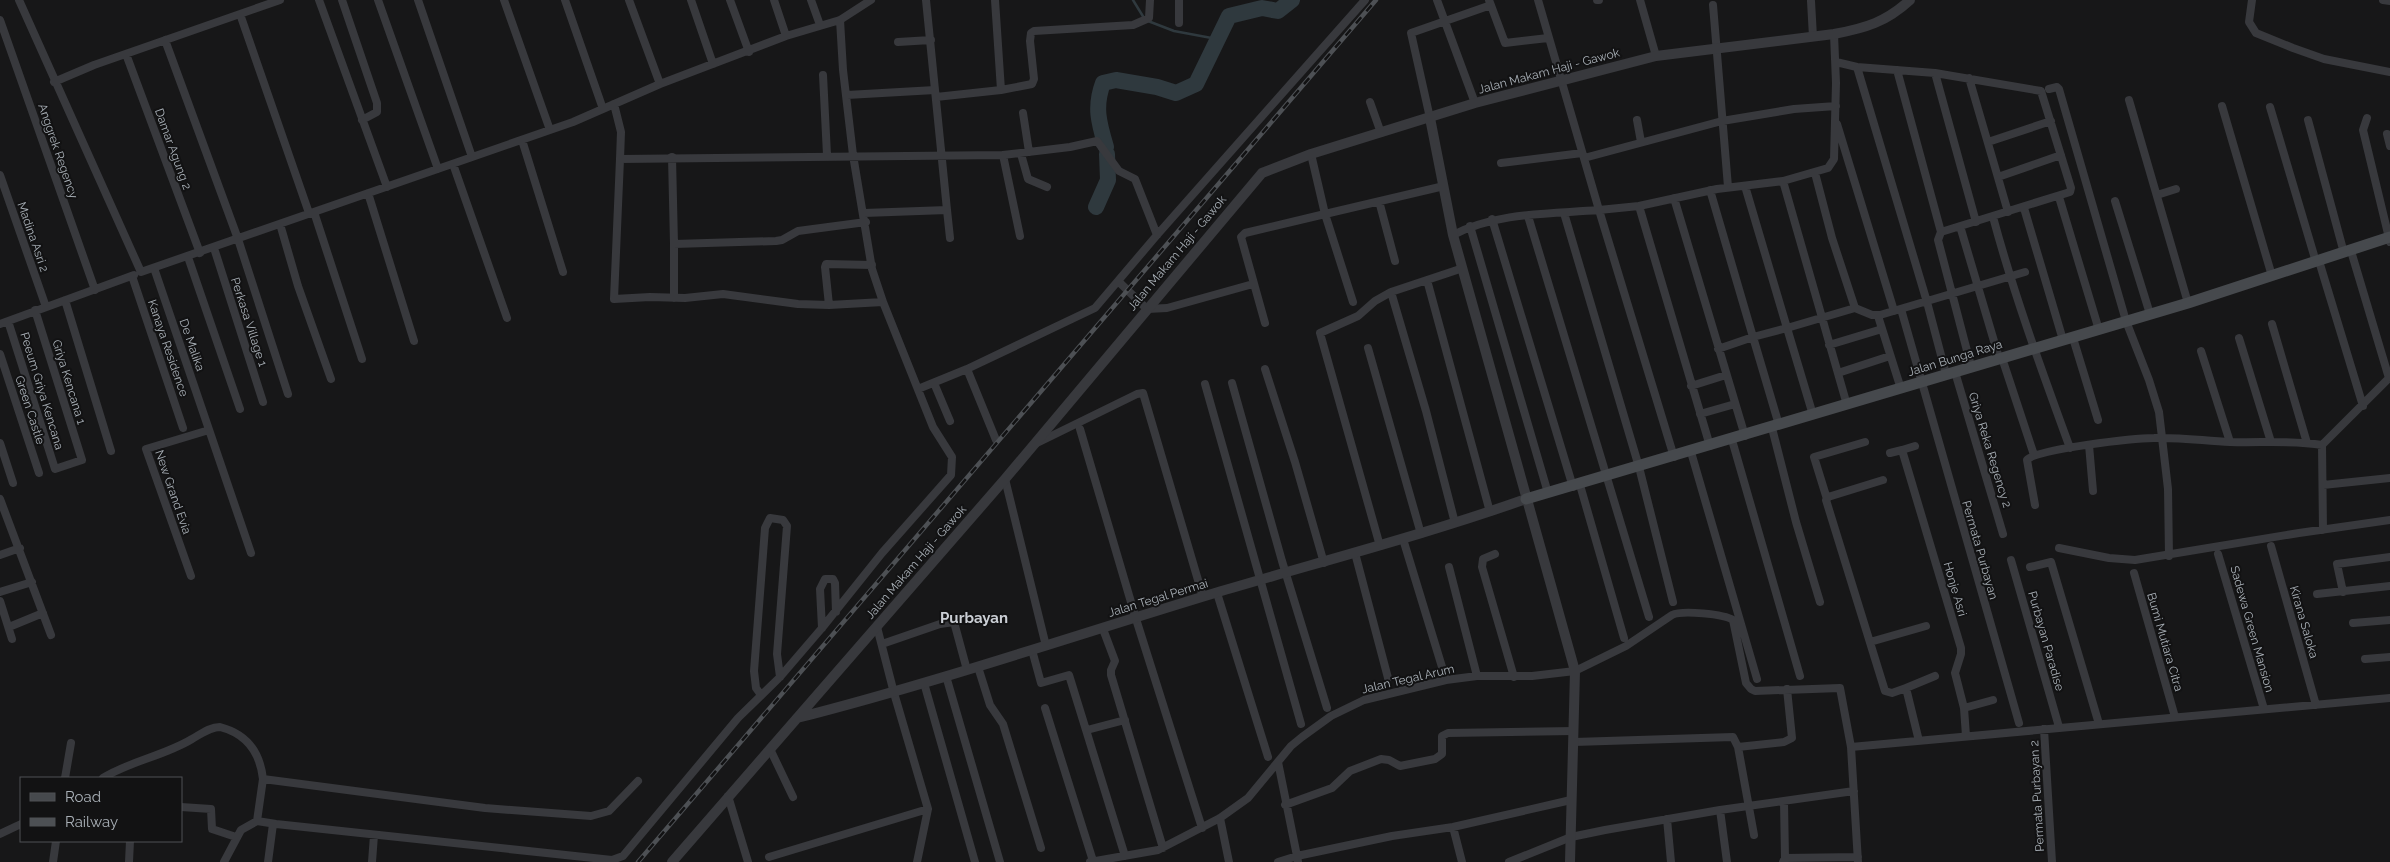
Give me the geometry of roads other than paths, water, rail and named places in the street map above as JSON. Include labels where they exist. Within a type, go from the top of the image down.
[{"type":"main road","name":"Jalan Bunga Raya","points":[[1526,499],[1732,440],[1971,366],[2099,330],[2390,239]]},
{"type":"street","points":[[18,0],[141,272]]},
{"type":"street","points":[[54,82],[94,65],[240,14],[265,2],[280,0]]},
{"type":"street","points":[[319,0],[387,187]]},
{"type":"street","points":[[342,0],[377,103],[377,112],[362,120]]},
{"type":"street","points":[[378,0],[438,169]]},
{"type":"street","points":[[418,0],[472,157]]},
{"type":"street","points":[[504,0],[550,130]]},
{"type":"street","points":[[565,0],[603,109]]},
{"type":"street","points":[[629,0],[660,84]]},
{"type":"street","points":[[691,0],[713,64]]},
{"type":"street","points":[[730,0],[749,52]]},
{"type":"street","points":[[774,0],[786,36]]},
{"type":"street","points":[[811,0],[820,25]]},
{"type":"street","points":[[856,0],[858,9]]},
{"type":"street","points":[[4,322],[311,212],[550,130],[660,84],[749,52],[786,36],[840,20],[871,0]]},
{"type":"street","points":[[926,0],[950,238]]},
{"type":"street","points":[[995,0],[1001,90]]},
{"type":"street","points":[[847,94],[936,93],[1001,90],[1026,86],[1034,82],[1030,41],[1031,33],[1034,30],[1133,25],[1149,18],[1150,0]]},
{"type":"street","points":[[1179,0],[1179,24]]},
{"type":"street","points":[[918,389],[967,369],[1090,312],[1119,282],[1157,234],[1365,0]]},
{"type":"street","points":[[1437,0],[1476,103]]},
{"type":"street","points":[[1538,0],[1674,457]]},
{"type":"street","points":[[1640,0],[1656,56]]},
{"type":"street","name":"Jalan Makam Haji - Gawok","points":[[672,862],[1005,479],[1253,181],[1272,168],[1311,154],[1476,103],[1656,56],[1813,37],[1862,28],[1885,20],[1910,0]]},
{"type":"street","points":[[2252,0],[2249,22],[2256,33],[2324,59],[2390,72]]},
{"type":"street","points":[[2383,0],[2390,1]]},
{"type":"street","points":[[1811,1],[1813,37]]},
{"type":"street","points":[[1548,38],[1506,43],[1490,3],[1411,33],[1453,235],[1575,671],[1570,862]]},
{"type":"street","points":[[1713,5],[1728,187]]},
{"type":"street","points":[[240,14],[362,359]]},
{"type":"street","name":"Anggrek Regency","points":[[0,20],[95,290]]},
{"type":"street","points":[[224,862],[236,837],[245,827],[258,820],[273,824],[374,835],[617,859],[628,852],[738,718],[780,677],[836,612],[882,553],[951,474],[952,457],[933,427],[883,302],[872,265],[853,155],[840,20]]},
{"type":"street","points":[[1453,235],[1470,226],[1492,219],[1638,206],[1710,190],[1783,181],[1816,173],[1833,164],[1836,106],[1834,34]]},
{"type":"street","points":[[165,40],[238,238],[288,394]]},
{"type":"street","points":[[898,42],[931,40]]},
{"type":"street","name":"Damar Agung 2","points":[[126,54],[200,253]]},
{"type":"street","points":[[1836,58],[1857,67],[1935,73],[2041,91],[2071,190],[2059,197],[1941,232]]},
{"type":"street","name":"Griya Reka Regency 2","points":[[1857,67],[1927,302],[2003,534]]},
{"type":"street","points":[[1897,70],[1941,232],[1938,240],[1971,366]]},
{"type":"street","points":[[1935,73],[1976,222]]},
{"type":"street","points":[[823,75],[827,156]]},
{"type":"street","points":[[1968,78],[2008,212]]},
{"type":"street","points":[[2049,89],[2057,87],[2059,89],[2126,321],[2150,380],[2158,412],[2168,489],[2169,556]]},
{"type":"street","points":[[2129,100],[2188,303]]},
{"type":"street","points":[[1370,102],[1381,133]]},
{"type":"street","points":[[614,104],[621,132],[614,299],[674,298],[723,294],[798,304],[829,305],[883,302]]},
{"type":"street","points":[[1501,163],[1583,156],[1722,121],[1794,109],[1836,106]]},
{"type":"street","points":[[2222,106],[2272,276]]},
{"type":"street","points":[[2270,107],[2363,406]]},
{"type":"street","points":[[1023,112],[1028,179],[1047,186]]},
{"type":"street","name":"Permata Purbayan","points":[[1835,118],[1921,383],[2019,723]]},
{"type":"street","points":[[2367,118],[2363,130],[2390,239]]},
{"type":"street","points":[[1637,120],[1641,142]]},
{"type":"street","points":[[2308,120],[2348,252],[2390,378],[2322,445],[2323,530]]},
{"type":"street","points":[[1988,142],[2051,121]]},
{"type":"street","points":[[2387,134],[2390,146]]},
{"type":"street","points":[[522,140],[563,272]]},
{"type":"street","points":[[620,158],[1003,155],[1070,147],[1095,140],[1100,142],[1119,171],[1136,179],[1157,234]]},
{"type":"street","points":[[1311,154],[1325,214],[1353,302]]},
{"type":"street","points":[[1003,155],[1020,236]]},
{"type":"street","points":[[1998,177],[2061,155]]},
{"type":"street","points":[[672,157],[674,298]]},
{"type":"street","points":[[454,164],[507,318]]},
{"type":"street","points":[[1816,173],[1832,238],[1855,308]]},
{"type":"street","name":"Madina Asri 2","points":[[0,175],[46,307]]},
{"type":"street","points":[[1783,181],[1847,405]]},
{"type":"street","points":[[1265,323],[1241,241],[1242,235],[1444,186]]},
{"type":"street","points":[[1745,186],[1813,415]]},
{"type":"street","points":[[2157,195],[2176,189]]},
{"type":"street","points":[[1710,190],[1753,337],[1796,522],[1820,602]]},
{"type":"street","points":[[368,193],[414,341]]},
{"type":"street","points":[[2059,197],[2099,330]]},
{"type":"street","points":[[1674,198],[1745,436]]},
{"type":"street","points":[[1379,201],[1395,261]]},
{"type":"street","points":[[2115,201],[2150,314]]},
{"type":"street","points":[[1638,206],[1710,446]]},
{"type":"street","points":[[2024,208],[2068,339],[2098,420]]},
{"type":"street","points":[[864,213],[947,210]]},
{"type":"street","points":[[1564,213],[1639,467],[1673,602]]},
{"type":"street","points":[[1528,216],[1649,617]]},
{"type":"street","points":[[1993,216],[2033,348],[2070,448]]},
{"type":"street","points":[[1492,219],[1624,638]]},
{"type":"street","points":[[674,244],[776,241],[782,240],[798,231],[866,222]]},
{"type":"street","points":[[280,224],[298,286],[331,379]]},
{"type":"street","points":[[1470,226],[1548,493]]},
{"type":"street","points":[[1960,226],[2000,358],[2034,455]]},
{"type":"street","name":"Perkasa Village 1","points":[[214,248],[263,402]]},
{"type":"street","points":[[188,257],[240,409]]},
{"type":"street","points":[[829,305],[826,264],[872,265]]},
{"type":"street","name":"De Malika","points":[[154,268],[251,553]]},
{"type":"street","points":[[1380,546],[1320,333],[1358,316],[1375,301],[1391,292],[1462,268]]},
{"type":"street","points":[[1718,349],[1855,308],[1878,316],[2024,272]]},
{"type":"street","name":"Kanaya Residence","points":[[132,276],[183,428]]},
{"type":"street","points":[[1427,280],[1490,512]]},
{"type":"street","points":[[1119,282],[1146,309],[1167,308],[1253,284]]},
{"type":"street","points":[[1391,292],[1426,411],[1455,524]]},
{"type":"street","points":[[65,300],[111,451]]},
{"type":"street","name":"Griya Kencana 1","points":[[35,310],[82,460],[55,469]]},
{"type":"street","points":[[1878,316],[1900,389]]},
{"type":"street","name":"Peeum Griya Kencana","points":[[4,322],[55,469]]},
{"type":"street","points":[[2272,324],[2307,443]]},
{"type":"street","points":[[1830,346],[1882,329]]},
{"type":"street","points":[[2239,338],[2271,442]]},
{"type":"street","points":[[1368,348],[1421,534]]},
{"type":"street","points":[[2201,351],[2230,442]]},
{"type":"street","name":"Green Castle","points":[[0,354],[39,473]]},
{"type":"street","points":[[1838,373],[1890,356]]},
{"type":"street","points":[[967,369],[996,440]]},
{"type":"street","points":[[1265,369],[1295,462],[1324,562]]},
{"type":"street","points":[[1691,386],[1726,375]]},
{"type":"street","points":[[934,382],[950,422]]},
{"type":"street","points":[[1205,384],[1301,724]]},
{"type":"street","points":[[1232,384],[1327,708]]},
{"type":"street","points":[[1033,445],[1140,393],[1143,394],[1203,597]]},
{"type":"street","points":[[1700,414],[1735,404]]},
{"type":"street","points":[[1080,429],[1136,619],[1202,828]]},
{"type":"street","name":"New Grand Evia","points":[[191,576],[146,449],[209,430]]},
{"type":"street","points":[[2035,505],[2027,460],[2034,455],[2089,445],[2162,438],[2322,445]]},
{"type":"street","points":[[1732,440],[1800,676]]},
{"type":"street","points":[[1864,442],[1814,457],[1870,642],[1885,691],[1892,693],[1935,676]]},
{"type":"street","points":[[0,443],[13,483]]},
{"type":"street","points":[[2089,445],[2094,491]]},
{"type":"street","points":[[1890,453],[1915,446]]},
{"type":"street","name":"Honje Asri","points":[[1902,450],[1961,648],[1961,654],[1954,673],[1964,708],[1966,736]]},
{"type":"street","points":[[1690,452],[1757,679]]},
{"type":"street","points":[[2322,485],[2390,478]]},
{"type":"street","points":[[1005,479],[1046,646]]},
{"type":"street","points":[[1827,498],[1883,480]]},
{"type":"street","points":[[0,499],[20,548],[51,635]]},
{"type":"street","name":"Jalan Tegal Permai","points":[[796,718],[894,693],[1203,597],[1455,524],[1526,499]]},
{"type":"street","points":[[0,521],[8,518]]},
{"type":"street","points":[[761,695],[756,688],[754,671],[765,528],[770,518],[783,520],[787,526],[776,654],[780,677]]},
{"type":"street","points":[[2060,548],[2119,560],[2135,560],[2390,520]]},
{"type":"street","points":[[1403,539],[1446,680]]},
{"type":"street","name":"Kirana Saloka","points":[[2271,546],[2316,705]]},
{"type":"street","points":[[0,555],[20,548]]},
{"type":"street","points":[[1355,554],[1388,678]]},
{"type":"street","points":[[1495,554],[1484,558],[1482,564],[1514,677]]},
{"type":"street","name":"Sadewa Green Mansion","points":[[2218,554],[2264,710]]},
{"type":"street","points":[[2343,592],[2338,564],[2390,557]]},
{"type":"street","name":"Purbayan Paradise","points":[[2012,560],[2059,727]]},
{"type":"street","points":[[2030,567],[2051,562],[2099,724]]},
{"type":"street","points":[[1449,567],[1477,676]]},
{"type":"street","name":"Bumi Mutiara Citra","points":[[2134,574],[2175,717]]},
{"type":"street","points":[[822,628],[820,589],[825,579],[833,579],[835,583],[836,612]]},
{"type":"street","points":[[0,592],[32,582]]},
{"type":"street","points":[[2317,594],[2390,586]]},
{"type":"street","points":[[1217,593],[1268,757]]},
{"type":"street","points":[[0,601],[10,627],[12,639]]},
{"type":"street","name":"Jalan Tegal Arum","points":[[1091,862],[1130,857],[1163,848],[1220,818],[1248,798],[1302,736],[1349,706],[1364,700],[1446,680],[1477,676],[1514,677],[1575,671],[1612,654],[1672,615],[1680,612],[1732,619],[1735,624],[1748,686],[1755,691],[1787,689]]},
{"type":"street","points":[[10,627],[44,614]]},
{"type":"street","points":[[2353,623],[2390,620]]},
{"type":"street","points":[[882,644],[940,624],[954,622],[966,670]]},
{"type":"street","points":[[1870,642],[1926,626]]},
{"type":"street","points":[[878,627],[894,693],[928,809],[917,862]]},
{"type":"street","points":[[1103,629],[1115,661],[1111,672],[1163,848]]},
{"type":"street","points":[[1032,650],[1041,683],[1069,676],[1130,857]]},
{"type":"street","points":[[2365,659],[2390,657]]},
{"type":"street","points":[[978,667],[990,705],[1003,724],[1041,848]]},
{"type":"street","points":[[946,676],[1000,862]]},
{"type":"street","points":[[924,683],[975,862]]},
{"type":"street","points":[[1738,747],[1784,742],[1792,738],[1787,689],[1840,688],[1851,747],[1858,860],[1784,860],[1784,802]]},
{"type":"street","points":[[1906,688],[1919,740]]},
{"type":"street","points":[[1851,747],[2390,698]]},
{"type":"street","points":[[1964,708],[1993,700]]},
{"type":"street","points":[[1045,708],[1091,862]]},
{"type":"street","points":[[1087,730],[1125,720]]},
{"type":"street","points":[[106,777],[172,751],[207,730],[220,727],[250,742],[260,760],[263,779],[258,820]]},
{"type":"street","name":"Permata Purbayan 2","points":[[2044,729],[2052,862]]},
{"type":"street","points":[[1285,805],[1335,786],[1350,771],[1381,759],[1389,760],[1400,766],[1435,759],[1442,754],[1442,736],[1448,733],[1574,731]]},
{"type":"street","points":[[1574,742],[1650,741],[1725,735],[1735,738],[1750,806],[1754,835]]},
{"type":"street","points":[[65,777],[71,743]]},
{"type":"street","points":[[770,749],[793,797]]},
{"type":"street","points":[[1278,762],[1285,805],[1298,859]]},
{"type":"street","points":[[263,779],[485,808],[591,816],[610,811],[638,781]]},
{"type":"street","points":[[1509,862],[1572,838],[1720,810],[1854,791]]},
{"type":"street","points":[[728,796],[748,862]]},
{"type":"street","points":[[1278,862],[1298,859],[1392,836],[1453,827],[1571,800]]},
{"type":"street","points":[[182,807],[211,809],[212,830],[236,837]]},
{"type":"street","points":[[770,858],[928,809]]},
{"type":"street","points":[[1720,810],[1727,862]]},
{"type":"street","points":[[1220,818],[1229,862]]},
{"type":"street","points":[[1667,819],[1671,862]]},
{"type":"street","points":[[0,834],[20,824]]},
{"type":"street","points":[[268,862],[273,824]]},
{"type":"street","points":[[1453,827],[1462,862]]},
{"type":"street","points":[[372,862],[374,835]]},
{"type":"street","points":[[53,862],[56,842]]},
{"type":"street","points":[[129,862],[130,842]]},
{"type":"waterway","points":[[1133,0],[1144,18]]},
{"type":"waterway","points":[[1106,147],[1098,115],[1100,92],[1103,83],[1116,80],[1157,87],[1176,93],[1196,84],[1229,16],[1262,8],[1278,11],[1292,0]]},
{"type":"waterway","points":[[1148,21],[1174,31],[1217,39]]},
{"type":"waterway","points":[[1096,207],[1108,180],[1107,154]]},
{"type":"railway","points":[[638,862],[1376,0]]},
{"type":"district","name":"Purbayan","points":[[974,618]]}]
